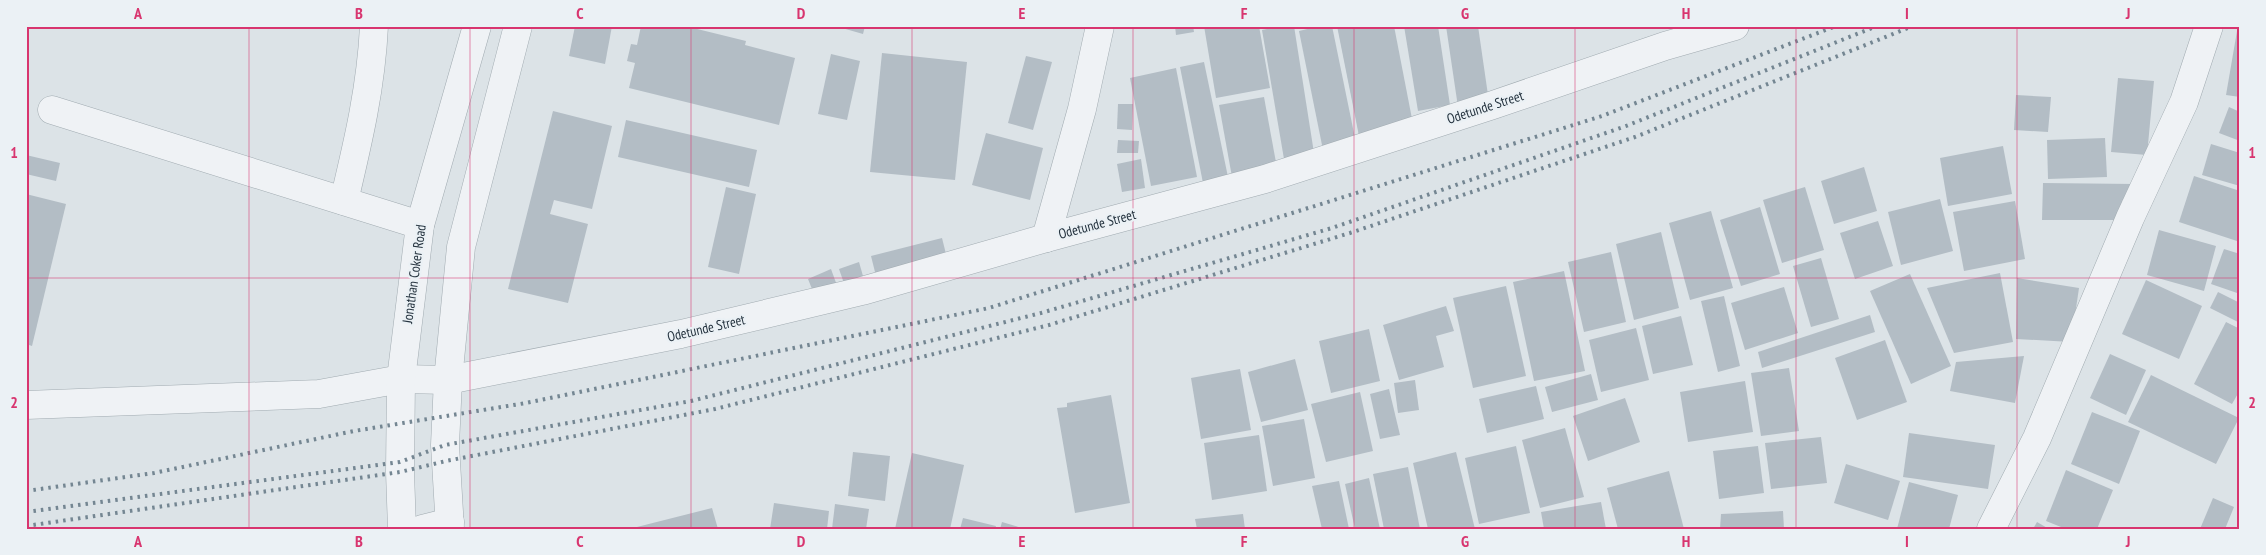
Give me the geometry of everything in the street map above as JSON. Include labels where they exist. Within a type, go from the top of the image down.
[{"type":"street","points":[[344,201],[367,101],[373,64],[374,26]]},
{"type":"street","name":"Jonathan Coker Road","points":[[402,529],[400,379],[420,225],[477,26]]},
{"type":"street","points":[[422,529],[450,526],[445,445],[448,380],[461,246],[518,26]]},
{"type":"street","points":[[1046,238],[1082,108],[1100,26]]},
{"type":"street","name":"Odetunde Street","points":[[26,405],[319,394],[400,379],[448,380],[691,332],[862,291],[1046,238],[1265,179],[1665,46],[1735,26]]},
{"type":"street","points":[[1991,529],[2037,438],[2130,218],[2184,102],[2209,26]]},
{"type":"street","points":[[52,110],[420,225]]},
{"type":"building","points":[[575,26],[612,26],[605,64],[569,56]]},
{"type":"building","points":[[641,26],[685,26],[746,41],[745,45],[795,58],[779,125],[629,88],[635,63],[627,61],[631,44],[637,45]]},
{"type":"building","points":[[835,26],[865,26],[863,34]]},
{"type":"building","points":[[1175,26],[1193,26],[1194,32],[1176,35]]},
{"type":"building","points":[[1204,26],[1259,26],[1270,88],[1216,98]]},
{"type":"building","points":[[1294,26],[1314,153],[1284,159],[1262,30]]},
{"type":"building","points":[[1320,26],[1332,26],[1356,143],[1323,150],[1299,31]]},
{"type":"building","points":[[1337,26],[1394,26],[1413,124],[1359,136]]},
{"type":"building","points":[[1404,26],[1438,26],[1450,105],[1418,111]]},
{"type":"building","points":[[1446,26],[1478,26],[1489,102],[1458,107]]},
{"type":"building","points":[[2237,31],[2240,32],[2240,97],[2226,95]]},
{"type":"building","points":[[882,53],[967,62],[955,180],[870,172]]},
{"type":"building","points":[[831,54],[860,61],[847,120],[818,114]]},
{"type":"building","points":[[1026,56],[1052,62],[1033,130],[1008,123]]},
{"type":"building","points":[[1204,62],[1228,177],[1203,183],[1180,67]]},
{"type":"building","points":[[1176,68],[1197,177],[1151,186],[1130,78]]},
{"type":"building","points":[[2118,78],[2154,81],[2147,155],[2111,152]]},
{"type":"building","points":[[2016,95],[2051,97],[2048,132],[2014,130]]},
{"type":"building","points":[[1264,97],[1277,168],[1232,177],[1219,105]]},
{"type":"building","points":[[1118,104],[1133,104],[1132,130],[1117,129]]},
{"type":"building","points":[[2229,107],[2240,112],[2240,141],[2219,133]]},
{"type":"building","points":[[553,111],[612,126],[592,209],[554,200],[550,214],[588,224],[568,303],[508,289]]},
{"type":"building","points":[[626,120],[757,150],[749,187],[618,157]]},
{"type":"building","points":[[986,133],[1043,148],[1030,200],[972,185]]},
{"type":"building","points":[[2105,138],[2107,177],[2048,179],[2047,140]]},
{"type":"building","points":[[1118,140],[1139,141],[1138,153],[1117,153]]},
{"type":"building","points":[[2211,144],[2240,153],[2240,186],[2202,175]]},
{"type":"building","points":[[2003,146],[2012,194],[1948,206],[1940,158]]},
{"type":"building","points":[[26,155],[60,163],[56,181],[26,174]]},
{"type":"building","points":[[1141,159],[1145,188],[1122,192],[1117,164]]},
{"type":"building","points":[[1864,167],[1877,211],[1834,224],[1821,181]]},
{"type":"building","points":[[2194,176],[2240,191],[2240,242],[2179,222]]},
{"type":"building","points":[[2043,183],[2135,184],[2135,201],[2122,200],[2122,220],[2042,220]]},
{"type":"building","points":[[726,187],[756,194],[739,274],[708,267]]},
{"type":"building","points":[[1805,187],[1824,250],[1782,263],[1763,200]]},
{"type":"building","points":[[26,194],[66,204],[32,346],[26,344]]},
{"type":"building","points":[[1940,199],[1953,251],[1901,265],[1888,212]]},
{"type":"building","points":[[2015,201],[2025,259],[1964,271],[1953,212]]},
{"type":"building","points":[[1760,207],[1780,274],[1741,286],[1720,220]]},
{"type":"building","points":[[1711,211],[1733,288],[1690,300],[1669,223]]},
{"type":"building","points":[[1878,221],[1893,266],[1855,279],[1840,233]]},
{"type":"building","points":[[2159,230],[2216,246],[2204,291],[2147,275]]},
{"type":"building","points":[[1661,232],[1679,308],[1634,320],[1616,244]]},
{"type":"building","points":[[942,238],[947,258],[876,276],[871,256]]},
{"type":"building","points":[[2224,249],[2240,254],[2240,294],[2211,284]]},
{"type":"building","points":[[1611,252],[1626,322],[1584,332],[1568,262]]},
{"type":"building","points":[[1821,258],[1839,319],[1811,327],[1793,266]]},
{"type":"building","points":[[859,262],[865,283],[846,289],[839,269]]},
{"type":"building","points":[[831,269],[839,291],[816,299],[808,279]]},
{"type":"building","points":[[1564,271],[1585,371],[1534,381],[1513,282]]},
{"type":"building","points":[[2000,273],[2013,342],[1954,353],[1927,288]]},
{"type":"building","points":[[1910,274],[1951,366],[1911,384],[1870,291]]},
{"type":"building","points":[[2017,278],[2079,288],[2071,342],[2016,339]]},
{"type":"building","points":[[2146,280],[2202,306],[2179,359],[2122,334]]},
{"type":"building","points":[[1506,286],[1526,376],[1473,388],[1453,298]]},
{"type":"building","points":[[1784,287],[1798,333],[1745,350],[1731,303]]},
{"type":"building","points":[[2218,292],[2240,303],[2240,323],[2210,308]]},
{"type":"building","points":[[1724,296],[1740,366],[1718,372],[1701,301]]},
{"type":"building","points":[[1446,306],[1454,331],[1436,336],[1444,367],[1399,380],[1383,325]]},
{"type":"building","points":[[1870,315],[1875,332],[1762,368],[1758,352]]},
{"type":"building","points":[[1681,316],[1693,365],[1653,374],[1642,326]]},
{"type":"building","points":[[2226,322],[2240,329],[2240,390],[2232,404],[2194,384]]},
{"type":"building","points":[[1636,328],[1649,380],[1601,392],[1589,340]]},
{"type":"building","points":[[1369,329],[1380,381],[1331,393],[1319,341]]},
{"type":"building","points":[[1885,340],[1907,402],[1857,420],[1835,358]]},
{"type":"building","points":[[2110,354],[2146,370],[2126,415],[2090,398]]},
{"type":"building","points":[[2024,356],[2015,403],[1950,391],[1956,362]]},
{"type":"building","points":[[1295,359],[1308,410],[1261,422],[1248,372]]},
{"type":"building","points":[[1789,368],[1799,431],[1761,436],[1751,373]]},
{"type":"building","points":[[1240,369],[1251,430],[1201,439],[1191,378]]},
{"type":"building","points":[[1591,374],[1598,400],[1552,412],[1545,387]]},
{"type":"building","points":[[2151,375],[2239,418],[2216,464],[2128,422]]},
{"type":"building","points":[[1415,380],[1419,410],[1398,413],[1394,383]]},
{"type":"building","points":[[1745,381],[1753,432],[1688,442],[1680,392]]},
{"type":"building","points":[[1536,386],[1544,419],[1487,433],[1479,399]]},
{"type":"building","points":[[1389,389],[1400,435],[1380,439],[1370,394]]},
{"type":"building","points":[[1360,392],[1373,451],[1326,462],[1311,404]]},
{"type":"building","points":[[1111,395],[1130,503],[1075,513],[1057,408],[1067,407],[1067,403]]},
{"type":"building","points":[[1625,398],[1640,442],[1588,461],[1573,416]]},
{"type":"building","points":[[2092,412],[2140,431],[2119,484],[2071,464]]},
{"type":"building","points":[[1304,419],[1315,478],[1273,486],[1262,426]]},
{"type":"building","points":[[1565,428],[1584,497],[1540,508],[1522,440]]},
{"type":"building","points":[[1909,433],[1995,445],[1988,489],[1903,477]]},
{"type":"building","points":[[1259,435],[1267,491],[1212,500],[1204,443]]},
{"type":"building","points":[[1821,437],[1827,483],[1771,489],[1765,443]]},
{"type":"building","points":[[1516,446],[1530,513],[1479,524],[1465,458]]},
{"type":"building","points":[[1758,446],[1764,493],[1719,499],[1713,451]]},
{"type":"building","points":[[853,452],[890,456],[885,501],[848,496]]},
{"type":"building","points":[[1456,452],[1475,529],[1428,529],[1413,463]]},
{"type":"building","points":[[912,453],[964,465],[950,529],[895,529]]},
{"type":"building","points":[[1846,464],[1900,481],[1888,520],[1834,503]]},
{"type":"building","points":[[1408,467],[1420,529],[1384,529],[1373,474]]},
{"type":"building","points":[[2066,470],[2113,490],[2097,529],[2066,529],[2046,521]]},
{"type":"building","points":[[1669,471],[1684,529],[1618,529],[1607,488]]},
{"type":"building","points":[[1369,478],[1380,529],[1355,529],[1345,484]]},
{"type":"building","points":[[1339,481],[1349,529],[1322,529],[1312,486]]},
{"type":"building","points":[[1909,482],[1958,495],[1949,529],[1897,529]]},
{"type":"building","points":[[2213,498],[2234,507],[2225,529],[2200,529]]},
{"type":"building","points":[[1601,502],[1606,529],[1544,529],[1541,512]]},
{"type":"building","points":[[774,503],[829,511],[827,529],[770,529]]},
{"type":"building","points":[[835,504],[869,509],[866,529],[832,529]]},
{"type":"building","points":[[712,508],[718,529],[633,529],[633,528]]},
{"type":"building","points":[[1783,511],[1784,529],[1720,529],[1721,514]]},
{"type":"building","points":[[1243,514],[1245,529],[1197,529],[1195,519]]},
{"type":"building","points":[[963,518],[996,526],[995,529],[960,529]]},
{"type":"building","points":[[1002,522],[1022,528],[1022,529],[1000,529]]},
{"type":"building","points":[[2037,522],[2049,529],[2033,529]]},
{"type":"railway","points":[[26,491],[154,473],[354,431],[526,403],[989,308],[1602,116],[1836,26]]},
{"type":"railway","points":[[26,512],[400,462],[445,445],[691,401],[1041,313],[1332,228],[1626,126],[1877,26]]},
{"type":"railway","points":[[26,526],[400,472],[446,461],[715,409],[1049,325],[1350,233],[1635,137],[1913,26]]}]
